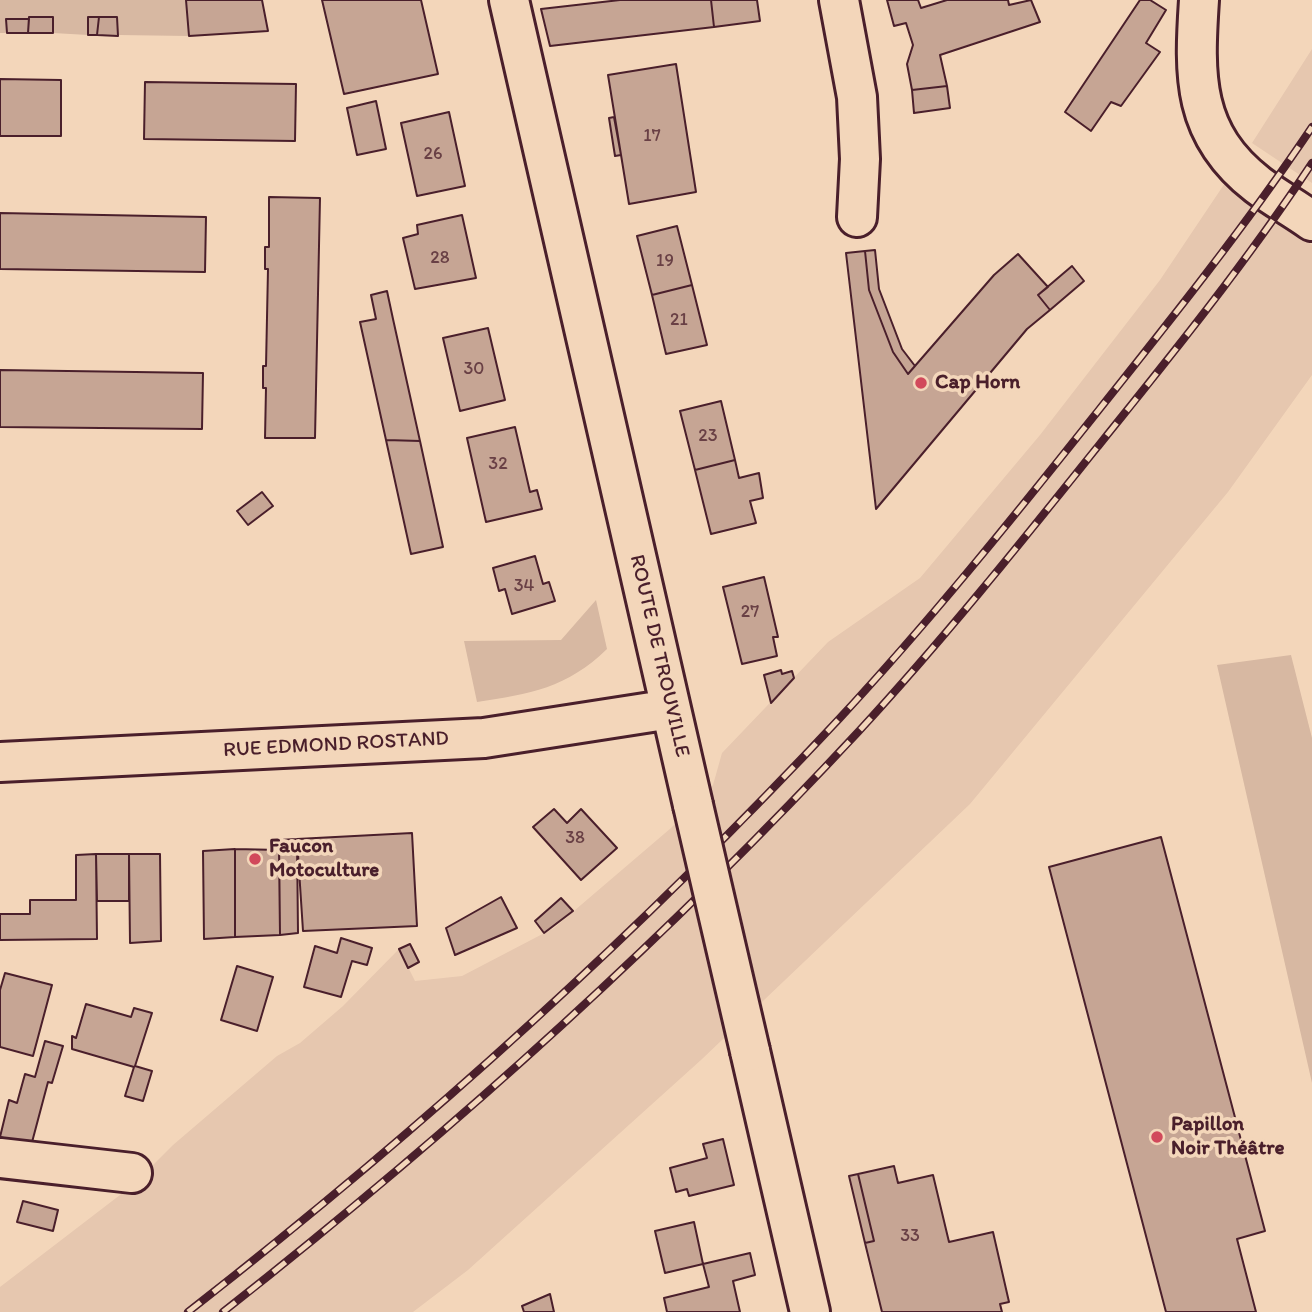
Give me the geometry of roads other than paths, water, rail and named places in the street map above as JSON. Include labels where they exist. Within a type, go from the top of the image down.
[{"type":"main road","name":"ROUTE DE TROUVILLE","points":[[509,0],[810,1312]]},
{"type":"main road","points":[[839,0],[857,97],[860,159],[857,217]]},
{"type":"main road","points":[[1199,0],[1198,86],[1203,116],[1213,137],[1257,184],[1312,221]]},
{"type":"main road","name":"RUE EDMOND ROSTAND","points":[[0,762],[484,738],[671,709]]},
{"type":"main road","points":[[0,1158],[132,1173]]},
{"type":"railway","points":[[188,1312],[359,1173],[526,1028],[686,876],[839,719],[938,608],[1063,455],[1206,274],[1312,127]]},
{"type":"railway","points":[[223,1312],[390,1176],[552,1034],[709,885],[859,731],[980,592],[1151,380],[1234,273],[1312,163]]},
{"type":"place","name":"Cap Horn","points":[[921,383]]},
{"type":"place","name":"Faucon Motoculture","points":[[255,859]]},
{"type":"place","name":"Papillon Noir Théâtre","points":[[1157,1137]]}]
